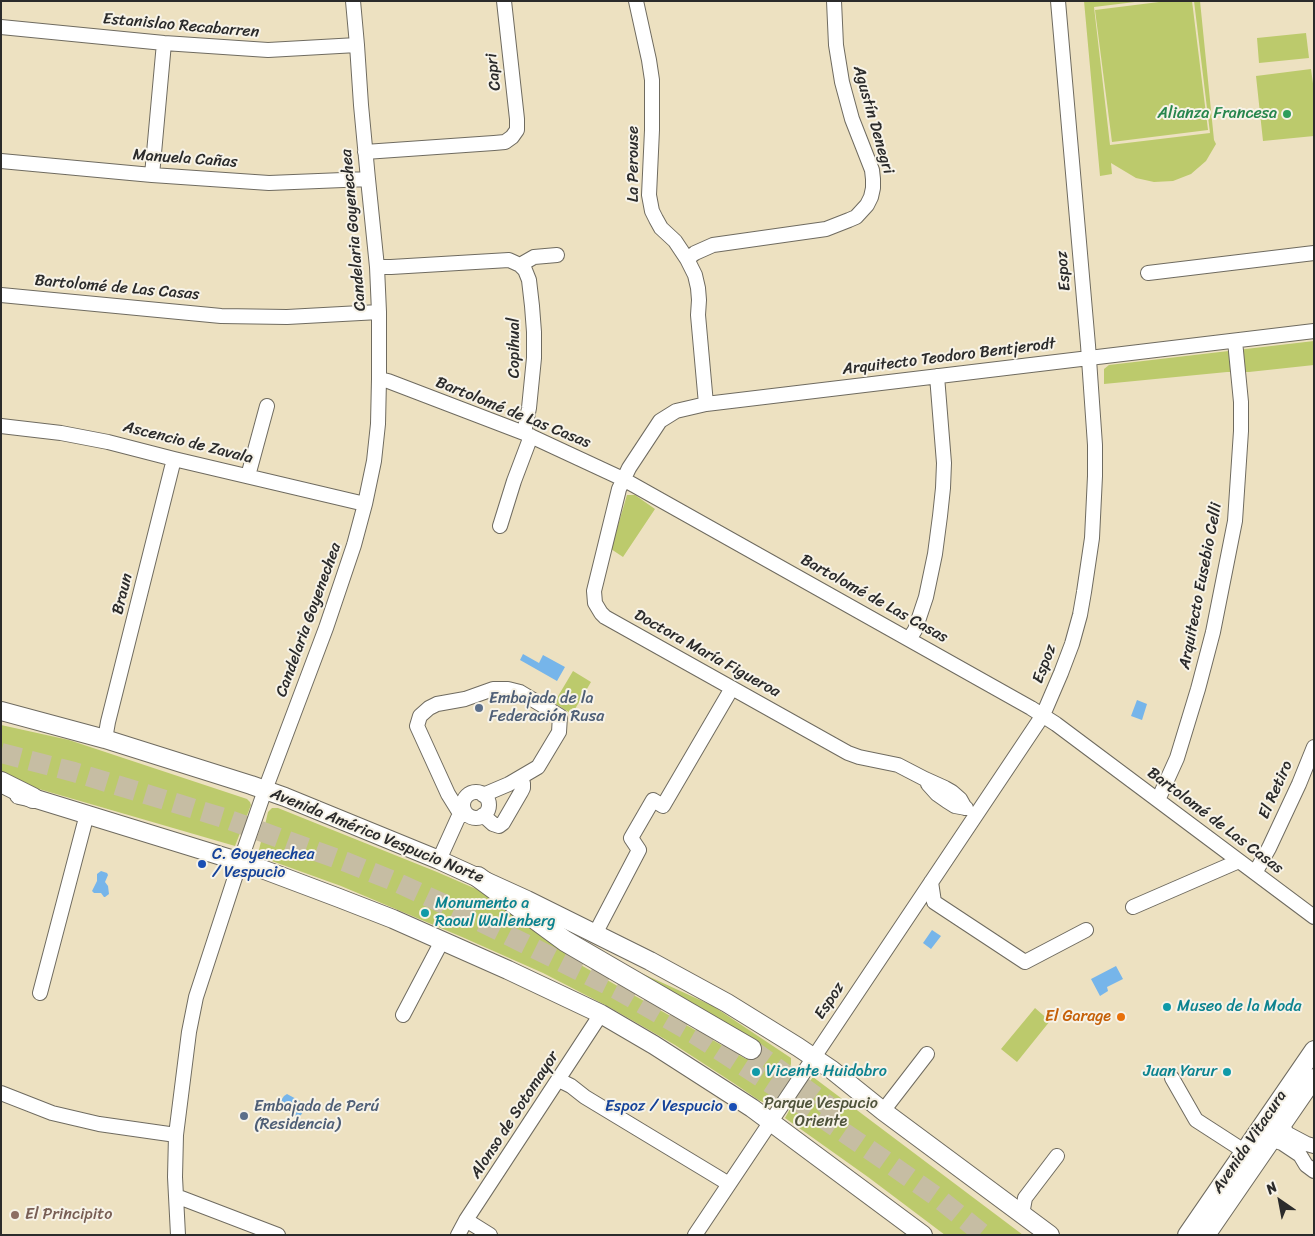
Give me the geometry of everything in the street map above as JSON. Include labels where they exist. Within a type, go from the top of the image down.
[{"type":"highway","points":[[1,782],[33,798]]},
{"type":"highway","points":[[478,877],[565,941],[751,1049]]},
{"type":"main road","name":"Avenida Américo Vespucio Norte","points":[[1,712],[106,739],[265,790],[478,877],[650,961],[767,1027],[832,1070],[883,1111],[1008,1203],[1025,1207],[1050,1235]]},
{"type":"main road","points":[[1,791],[33,798],[87,814],[240,862],[393,919],[601,1014],[654,1045],[752,1108],[923,1235]]},
{"type":"main road","name":"Avenida Vitacura","points":[[1187,1235],[1314,1050]]},
{"type":"main road","name":"Avenida Vitacura","points":[[1214,1230],[1270,1141],[1314,1078]]},
{"type":"street","name":"Candelaria Goyenechea","points":[[178,1235],[176,1135],[189,1032],[196,998],[265,790],[326,628],[354,545],[374,460],[379,380],[377,267],[365,152],[353,1]]},
{"type":"street","name":"Capri","points":[[365,152],[505,142],[512,137],[517,130],[517,120],[504,1]]},
{"type":"street","name":"La Perouse","points":[[636,1],[652,80],[649,195],[652,211],[661,228],[675,241],[695,275],[698,288],[698,322],[706,404]]},
{"type":"street","name":"Agustín Denegri","points":[[687,259],[713,245],[826,229],[856,217],[867,205],[873,188],[872,170],[852,120],[842,82],[836,45],[834,1]]},
{"type":"street","name":"Espoz","points":[[695,1235],[912,912],[970,812],[1042,715],[1062,673],[1072,644],[1080,615],[1088,569],[1096,476],[1094,414],[1058,1]]},
{"type":"street","name":"Estanislao Recabarren","points":[[1,27],[164,43],[268,50],[357,45]]},
{"type":"street","points":[[152,175],[164,43]]},
{"type":"street","name":"Manuela Cañas","points":[[1,161],[152,175],[269,183],[368,179]]},
{"type":"street","points":[[1148,273],[1314,254]]},
{"type":"street","points":[[377,267],[390,268],[509,260],[520,265],[534,257],[557,255]]},
{"type":"street","name":"Copihual","points":[[500,526],[527,434],[532,383],[534,332],[529,280],[525,270],[520,265]]},
{"type":"street","name":"Bartolomé de Las Casas","points":[[1,295],[220,316],[287,317],[379,312]]},
{"type":"street","name":"Arquitecto Teodoro Bentjerodt","points":[[623,479],[660,421],[676,411],[706,404],[1314,331]]},
{"type":"street","name":"Arquitecto Eusebio Celli","points":[[1158,800],[1177,758],[1198,689],[1213,632],[1235,521],[1241,431],[1241,402],[1236,341]]},
{"type":"street","points":[[910,639],[926,597],[935,554],[941,509],[944,463],[936,376]]},
{"type":"street","name":"Bartolomé de Las Casas","points":[[379,380],[388,381],[527,434],[623,479],[910,639],[1042,715],[1314,917]]},
{"type":"street","points":[[248,476],[267,406]]},
{"type":"street","name":"Ascencio de Zavala","points":[[1,426],[61,433],[108,442],[365,504]]},
{"type":"street","name":"Braun","points":[[106,739],[108,722],[174,459]]},
{"type":"street","name":"Doctora María Figueroa","points":[[623,479],[594,591],[598,609],[606,617],[848,753],[898,765],[945,788],[960,799],[970,812]]},
{"type":"street","points":[[463,814],[463,804],[466,796],[474,793],[483,795],[509,784],[538,767],[559,732],[560,716],[520,692],[508,688],[437,704],[420,716],[417,726],[448,794],[463,814],[476,818],[483,815],[488,809],[488,801],[483,795]]},
{"type":"street","points":[[595,934],[639,850],[631,838],[653,800],[663,806],[732,688]]},
{"type":"street","name":"El Retiro","points":[[1255,873],[1269,848],[1314,748]]},
{"type":"street","points":[[483,815],[493,824],[499,826],[504,823],[523,788],[523,783]]},
{"type":"street","points":[[40,993],[87,814]]},
{"type":"street","points":[[439,860],[458,818],[463,814]]},
{"type":"street","points":[[1133,907],[1239,861]]},
{"type":"street","points":[[931,882],[934,902],[1025,962],[1086,930]]},
{"type":"street","points":[[912,912],[934,902]]},
{"type":"street","points":[[403,1016],[442,941]]},
{"type":"street","name":"Alonso de Sotomayor","points":[[458,1235],[601,1014]]},
{"type":"street","points":[[883,1111],[927,1054]]},
{"type":"street","points":[[1172,1078],[1196,1120],[1244,1151]]},
{"type":"street","points":[[558,1080],[571,1086],[585,1097],[729,1184]]},
{"type":"street","points":[[1,1093],[52,1114],[99,1124],[176,1135]]},
{"type":"street","points":[[1282,1124],[1288,1134],[1308,1151]]},
{"type":"street","points":[[1270,1141],[1276,1141],[1308,1151]]},
{"type":"street","points":[[1308,1151],[1306,1165],[1314,1171]]},
{"type":"street","points":[[1025,1207],[1056,1156]]},
{"type":"street","points":[[176,1196],[278,1235]]},
{"type":"street","points":[[466,1220],[490,1235]]},
{"type":"green space","points":[[1084,1],[1143,1],[1094,7],[1110,145],[1210,133],[1194,1],[1200,1],[1214,140],[1216,144],[1206,161],[1191,174],[1173,181],[1154,182],[1136,178],[1111,163],[1112,174],[1100,176]]},
{"type":"green space","points":[[1167,1],[1192,1],[1208,130],[1112,142],[1095,10]]},
{"type":"green space","points":[[1306,33],[1309,58],[1259,63],[1257,38]]},
{"type":"green space","name":"Alianza Francesa","points":[[1311,69],[1314,91],[1314,136],[1263,141],[1256,76]]},
{"type":"green space","points":[[1314,341],[1314,365],[1104,384],[1104,369],[1109,365]]},
{"type":"green space","points":[[627,495],[635,495],[655,509],[623,557],[611,549]]},
{"type":"green space","points":[[573,671],[591,682],[572,714],[554,703]]},
{"type":"green space","points":[[1,725],[69,740],[247,799],[251,805],[235,846],[1,778]]},
{"type":"green space","name":"Parque Vespucio Oriente","points":[[272,808],[278,808],[490,895],[531,924],[579,964],[746,1059],[754,1048],[591,950],[713,1006],[791,1058],[790,1067],[763,1102],[760,1101],[675,1045],[609,1007],[543,973],[341,886],[269,860],[258,854],[268,812]]},
{"type":"green space","points":[[1035,1008],[1050,1021],[1017,1062],[1001,1049]]},
{"type":"green space","name":"Parque Vespucio Oriente","points":[[813,1077],[1023,1235],[945,1235],[785,1118]]},
{"type":"water","points":[[523,654],[539,663],[543,655],[565,667],[557,681],[520,660]]},
{"type":"water","points":[[1137,700],[1147,704],[1142,720],[1131,716]]},
{"type":"water","points":[[101,871],[108,875],[105,882],[108,886],[109,894],[105,897],[101,893],[94,893],[92,891],[97,881],[97,874]]},
{"type":"water","points":[[932,930],[941,936],[931,949],[923,943]]},
{"type":"water","points":[[1116,966],[1123,979],[1107,987],[1108,991],[1100,996],[1091,979]]},
{"type":"water","points":[[287,1094],[303,1104],[304,1110],[298,1117],[295,1118],[288,1110],[280,1106],[280,1102]]},
{"type":"tunnel","points":[[1,753],[74,772],[224,818],[346,862],[457,910],[618,990],[696,1035],[880,1157],[937,1197],[984,1235]]},
{"type":"tunnel","points":[[751,1049],[838,1113]]},
{"type":"place","name":"Alianza Francesa","points":[[1287,114]]},
{"type":"place","name":"Embajada de la Federación Rusa","points":[[479,708]]},
{"type":"place","name":"C. Goyenechea / Vespucio","points":[[202,864]]},
{"type":"place","name":"Monumento a Raoul Wallenberg","points":[[425,913]]},
{"type":"place","name":"Museo de la Moda","points":[[1167,1007]]},
{"type":"place","name":"El Garage","points":[[1121,1017]]},
{"type":"place","name":"Vicente Huidobro","points":[[756,1072]]},
{"type":"place","name":"Juan Yarur","points":[[1227,1072]]},
{"type":"place","name":"Espoz / Vespucio","points":[[733,1107]]},
{"type":"place","name":"Embajada de Perú (Residencia)","points":[[244,1116]]},
{"type":"place","name":"El Principito","points":[[15,1215]]}]
